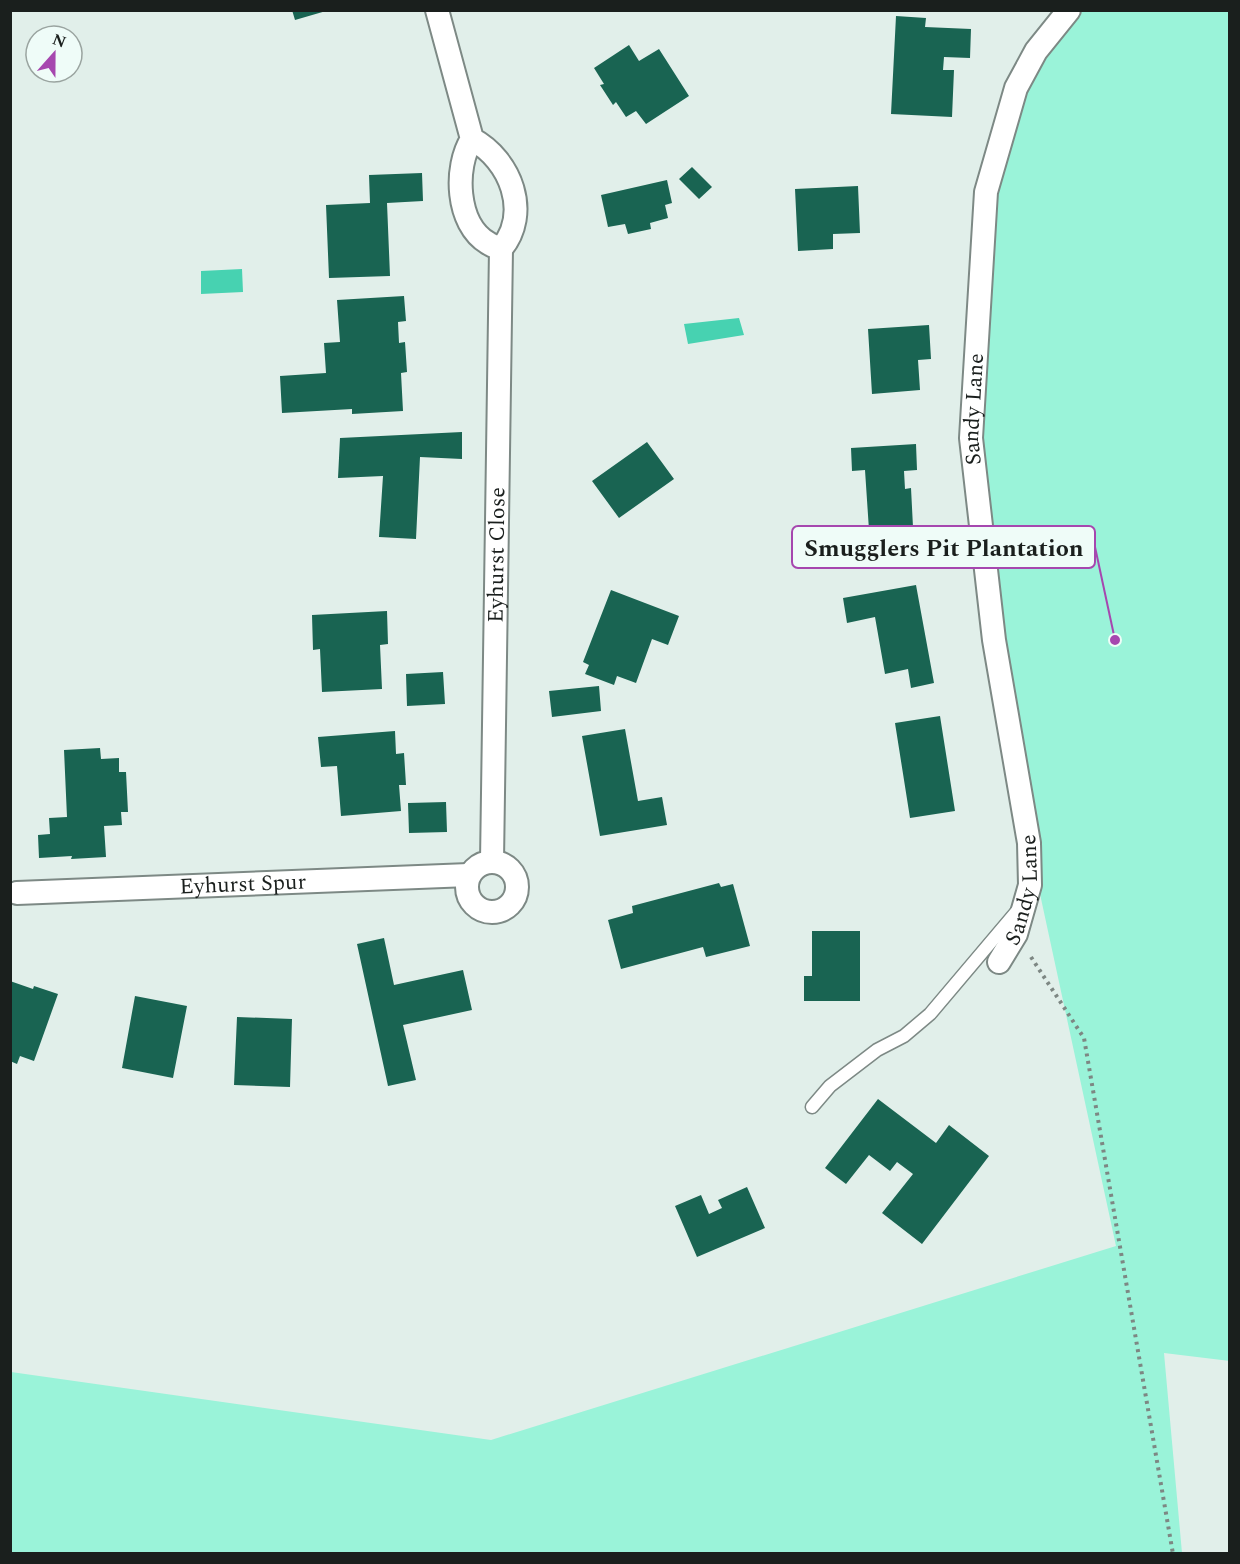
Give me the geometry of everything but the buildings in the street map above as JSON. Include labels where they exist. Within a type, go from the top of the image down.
[{"type":"street","points":[[437,10],[472,139],[465,150],[460,179],[466,214],[474,230],[487,243],[501,249]]},
{"type":"street","name":"Sandy Lane","points":[[999,962],[1016,934],[1030,885],[1029,843],[994,640],[970,438],[986,192],[1016,88],[1036,51],[1069,10]]},
{"type":"street","name":"Eyhurst Close","points":[[472,139],[486,146],[495,156],[511,185],[516,202],[516,219],[511,237],[501,249],[492,861]]},
{"type":"street","points":[[469,875],[466,894],[478,909],[496,913],[512,903],[518,885],[510,868],[492,861]]},
{"type":"street","name":"Eyhurst Spur","points":[[14,892],[469,875],[479,864],[492,861]]},
{"type":"lane","points":[[812,1107],[830,1086],[877,1050],[904,1036],[930,1014],[961,975],[1025,903]]},
{"type":"path","points":[[1016,934],[1084,1038],[1173,1554]]},
{"type":"shaded area","points":[[1069,11],[1229,11],[1230,1361],[1164,1353],[1182,1553],[11,1554],[11,1372],[491,1440],[1116,1246],[1029,843],[971,438],[986,193],[1016,88]]},
{"type":"shaded area","points":[[242,269],[243,292],[201,294],[201,271]]},
{"type":"shaded area","points":[[739,318],[744,335],[688,344],[684,324]]},
{"type":"place","name":"Smugglers Pit Plantation","points":[[1115,640]]}]
